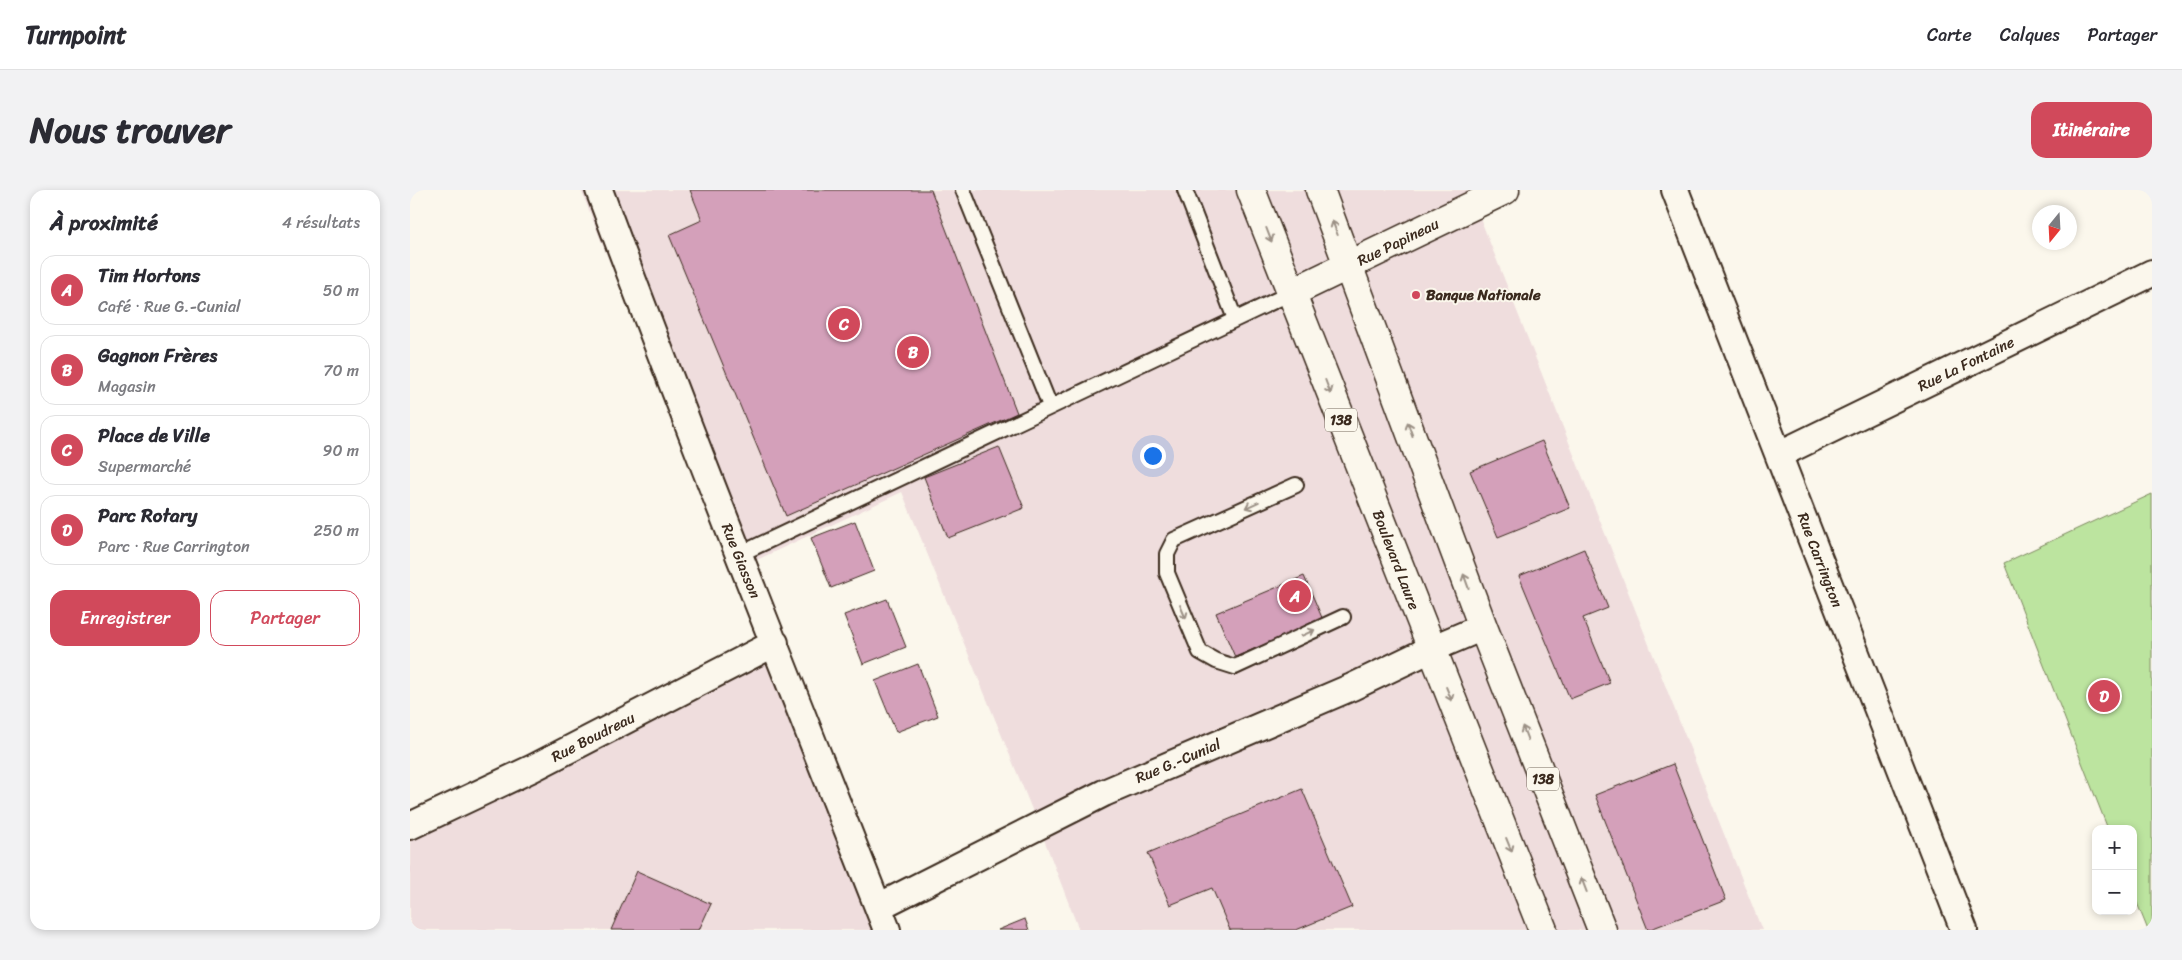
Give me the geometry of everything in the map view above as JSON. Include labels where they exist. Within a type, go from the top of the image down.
[{"type":"main road","name":"Boulevard Laure","points":[[1251,190],[1543,930]]},
{"type":"main road","name":"138","points":[[1320,190],[1483,627],[1602,930]]},
{"type":"main road","name":"Rue Papineau","points":[[1291,293],[1505,190]]},
{"type":"street","name":"Rue Giasson","points":[[599,190],[738,555],[775,643],[882,918]]},
{"type":"street","name":"Rue Carrington","points":[[1675,190],[1780,454],[1964,930]]},
{"type":"street","name":"Rue La Fontaine","points":[[1780,454],[2152,273]]},
{"type":"street","name":"Rue G.-Cunial","points":[[882,918],[1104,793],[1352,687],[1431,649],[1483,627]]},
{"type":"street","name":"Rue Boudreau","points":[[410,826],[533,768],[775,643]]},
{"type":"lane","points":[[963,190],[1050,406]]},
{"type":"lane","points":[[1185,190],[1235,319]]},
{"type":"lane","points":[[738,555],[1291,293]]},
{"type":"lane","points":[[1296,485],[1174,540],[1167,554],[1166,573],[1200,652],[1216,661],[1235,667],[1343,616]]},
{"type":"shaded area","points":[[581,190],[1469,190],[1762,930],[1079,930],[1040,829],[902,492],[733,571]]},
{"type":"shaded area","points":[[771,656],[876,930],[410,930],[410,841],[412,835]]},
{"type":"green space","points":[[2152,494],[2152,930],[2148,930],[2137,903],[2137,825],[2106,825],[2004,563]]},
{"type":"building","points":[[690,190],[931,190],[1017,413],[786,516],[669,235],[702,220]]},
{"type":"building","points":[[1542,441],[1570,508],[1498,537],[1470,471]]},
{"type":"building","points":[[999,447],[1024,508],[948,538],[924,477]]},
{"type":"building","points":[[855,521],[874,571],[831,588],[811,538]]},
{"type":"building","points":[[1584,549],[1608,608],[1583,618],[1610,683],[1570,699],[1519,576]]},
{"type":"building","points":[[1304,576],[1323,620],[1235,657],[1216,613]]},
{"type":"building","points":[[887,599],[906,647],[863,664],[844,615]]},
{"type":"building","points":[[918,664],[938,716],[896,732],[875,681]]},
{"type":"building","points":[[1673,764],[1726,900],[1648,930],[1595,795]]},
{"type":"building","points":[[1302,789],[1352,907],[1296,930],[1230,930],[1212,888],[1170,905],[1148,853]]},
{"type":"building","points":[[637,871],[711,904],[699,930],[611,930]]},
{"type":"building","points":[[1025,919],[1029,930],[998,930]]},
{"type":"place","name":"Banque Nationale","points":[[1416,295]]},
{"type":"place","name":"Place de Ville","points":[[844,324]]},
{"type":"place","name":"Gagnon Frères","points":[[913,352]]},
{"type":"place","name":"Tim Hortons","points":[[1295,596]]},
{"type":"place","name":"Parc Rotary","points":[[2104,696]]}]
